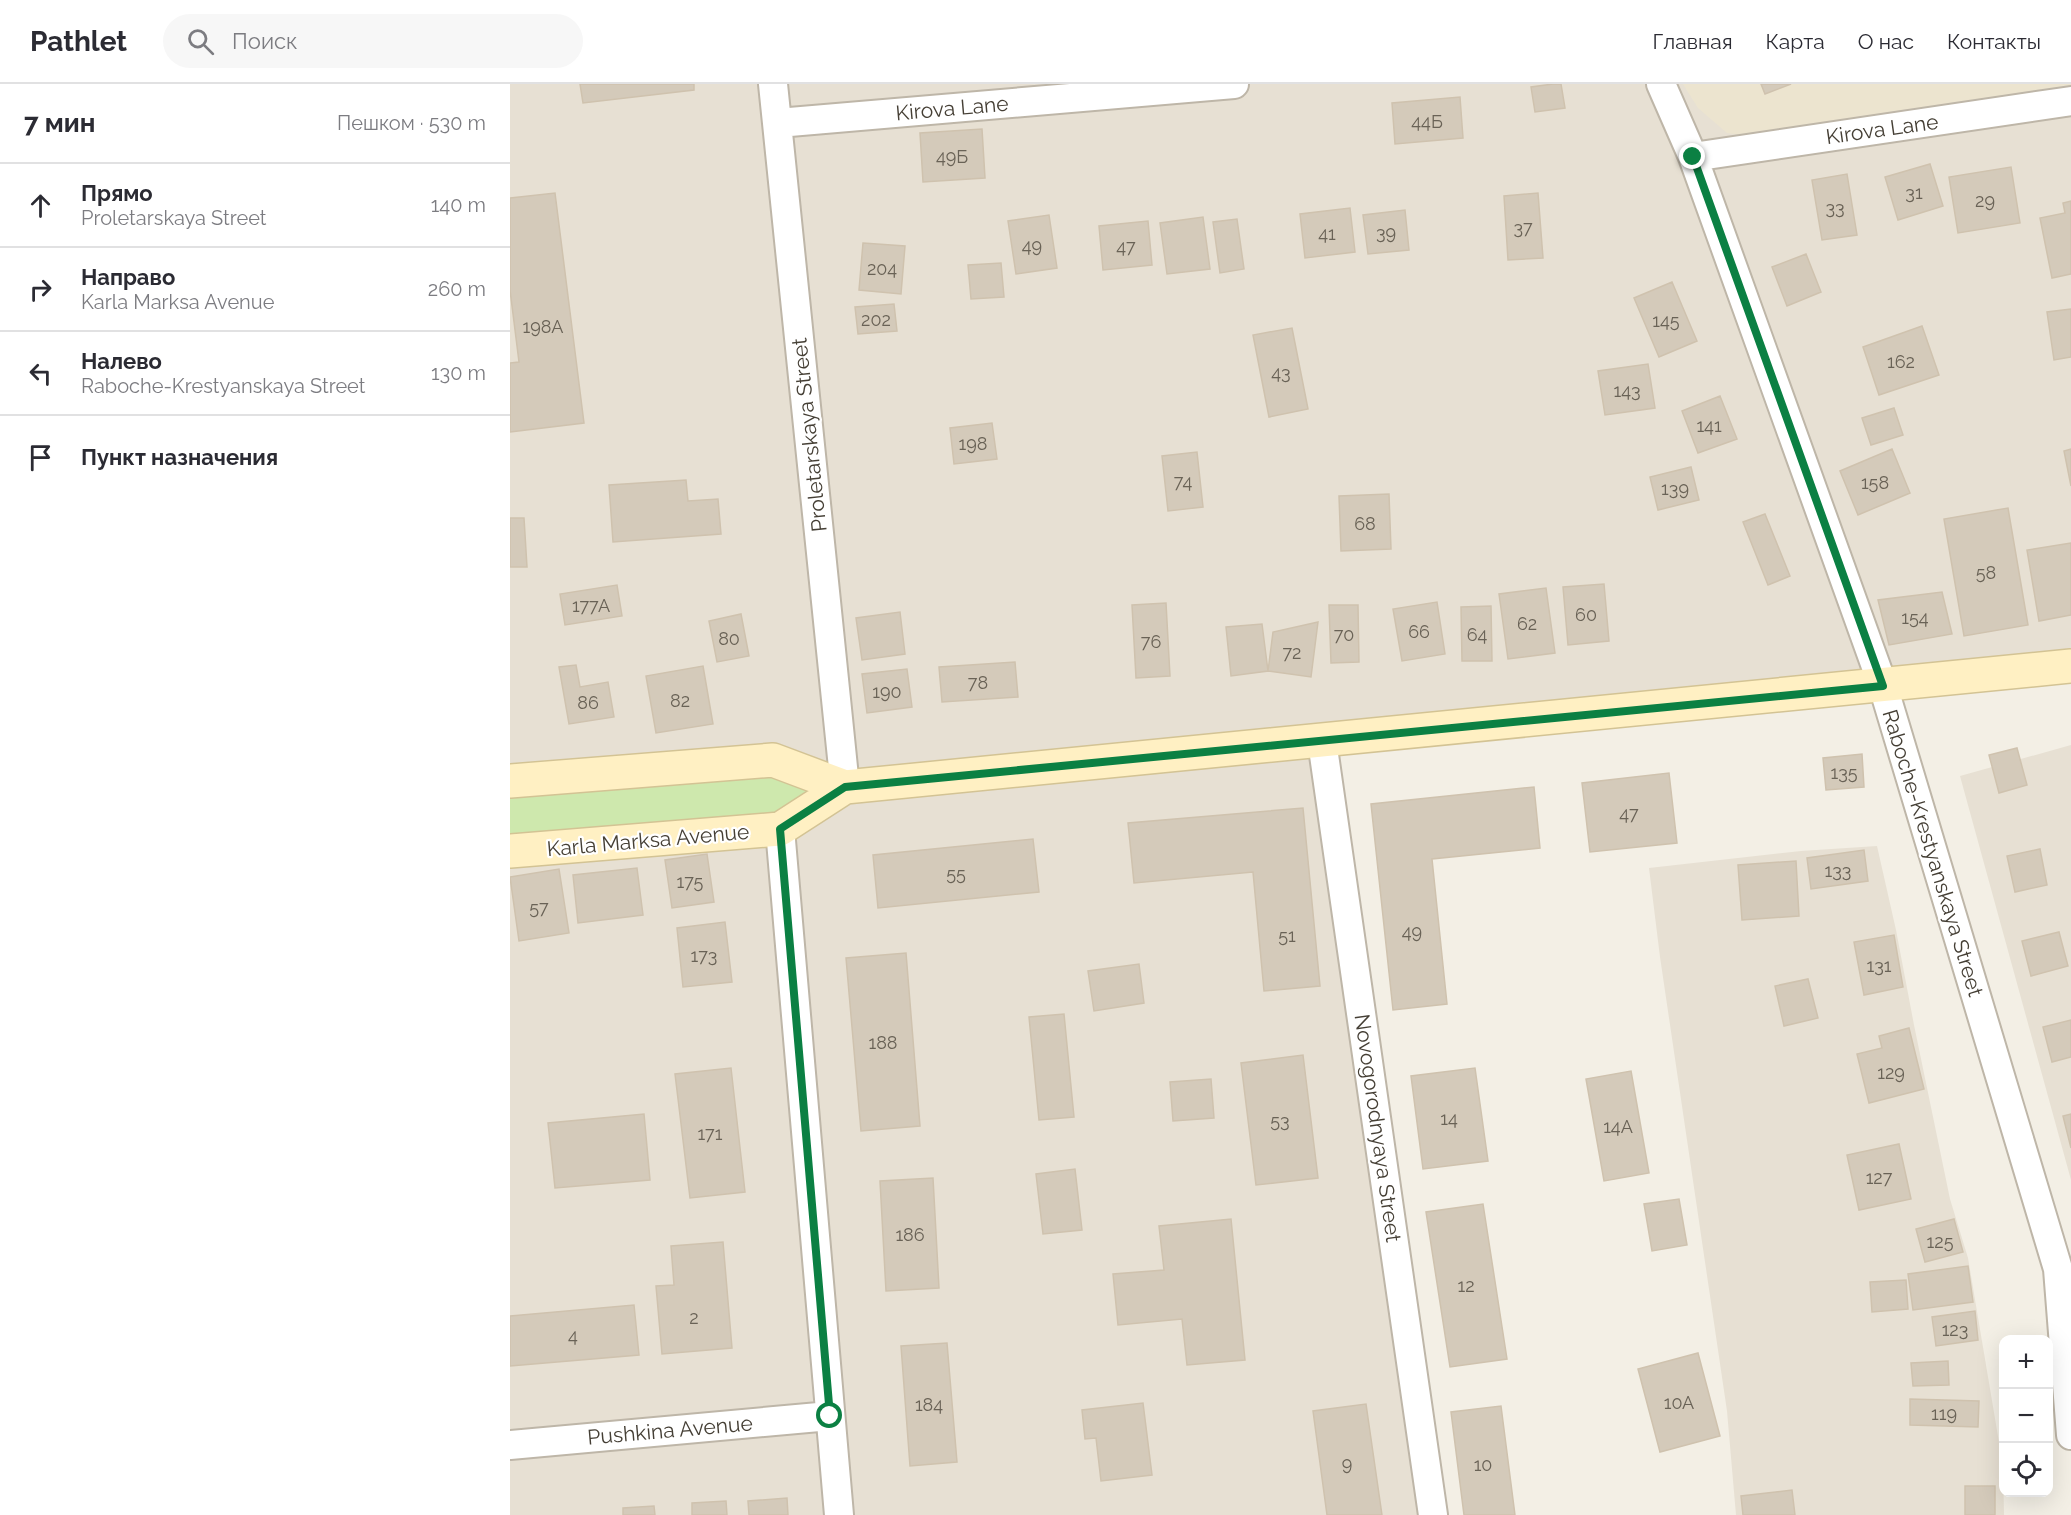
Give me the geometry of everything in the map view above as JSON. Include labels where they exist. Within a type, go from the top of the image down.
[{"type":"main road","name":"Karla Marksa Avenue","points":[[510,781],[773,760],[845,787],[2071,666]]},
{"type":"main road","name":"Karla Marksa Avenue","points":[[510,851],[780,829],[845,787]]},
{"type":"street","name":"Proletarskaya Street","points":[[773,84],[845,787]]},
{"type":"street","name":"Kirova Lane","points":[[778,123],[1234,84]]},
{"type":"street","name":"Raboche-Krestyanskaya Street","points":[[1661,84],[1693,157],[1883,686],[2058,1269],[2071,1435]]},
{"type":"street","name":"Kirova Lane","points":[[1693,157],[2071,102]]},
{"type":"street","name":"Novogorodnyaya Street","points":[[1322,741],[1434,1515]]},
{"type":"street","points":[[780,829],[839,1515]]},
{"type":"street","name":"Pushkina Avenue","points":[[510,1445],[830,1416]]},
{"type":"shaded area","points":[[510,84],[2071,84],[2071,681],[1310,736],[1421,1515],[510,1515]]},
{"type":"shaded area","points":[[1683,84],[2071,84],[2071,96],[1773,138],[1727,133],[1698,108]]},
{"type":"shaded area","points":[[2071,745],[2071,1180],[1960,776]]},
{"type":"shaded area","points":[[1877,846],[1950,1199],[1968,1258],[1999,1442],[1999,1497],[2004,1497],[2004,1515],[1736,1515],[1727,1411],[1649,868],[1801,851]]},
{"type":"green space","points":[[773,769],[827,790],[777,823],[510,843],[510,792]]},
{"type":"building","points":[[580,84],[694,84],[694,90],[583,103]]},
{"type":"building","points":[[1561,84],[1565,108],[1535,112],[1531,87]]},
{"type":"building","points":[[1761,84],[1791,84],[1765,94]]},
{"type":"building","points":[[1460,97],[1463,138],[1395,144],[1392,103]]},
{"type":"building","points":[[982,129],[985,178],[923,182],[920,133]]},
{"type":"building","points":[[1930,164],[1943,206],[1898,220],[1885,177]]},
{"type":"building","points":[[2011,167],[2020,223],[1958,233],[1949,177]]},
{"type":"building","points":[[1847,174],[1857,235],[1822,240],[1812,180]]},
{"type":"building","points":[[555,193],[584,423],[510,432],[510,363],[519,362],[510,290],[510,198]]},
{"type":"building","points":[[1538,193],[1543,258],[1508,260],[1504,196]]},
{"type":"building","points":[[2071,201],[2071,274],[2052,278],[2040,218],[2065,213],[2063,203]]},
{"type":"building","points":[[1350,208],[1355,252],[1305,258],[1300,214]]},
{"type":"building","points":[[1405,210],[1409,250],[1368,254],[1363,215]]},
{"type":"building","points":[[1049,215],[1057,268],[1016,274],[1008,221]]},
{"type":"building","points":[[1203,217],[1210,269],[1167,274],[1160,223]]},
{"type":"building","points":[[1237,219],[1244,269],[1220,273],[1213,222]]},
{"type":"building","points":[[1148,221],[1152,265],[1103,270],[1099,226]]},
{"type":"building","points":[[863,243],[905,246],[901,294],[859,290]]},
{"type":"building","points":[[1806,254],[1821,292],[1787,306],[1772,267]]},
{"type":"building","points":[[1001,263],[1004,297],[971,299],[968,265]]},
{"type":"building","points":[[1672,282],[1697,341],[1659,357],[1634,298]]},
{"type":"building","points":[[894,304],[897,331],[858,334],[855,307]]},
{"type":"building","points":[[2071,309],[2071,357],[2054,360],[2047,312]]},
{"type":"building","points":[[1922,326],[1939,375],[1879,395],[1863,347]]},
{"type":"building","points":[[1292,328],[1308,409],[1269,417],[1253,335]]},
{"type":"building","points":[[1648,364],[1655,408],[1605,415],[1598,371]]},
{"type":"building","points":[[1720,396],[1737,439],[1698,453],[1682,411]]},
{"type":"building","points":[[1894,408],[1903,435],[1871,445],[1862,418]]},
{"type":"building","points":[[992,423],[997,459],[954,464],[950,428]]},
{"type":"building","points":[[1892,449],[1910,493],[1858,515],[1840,471]]},
{"type":"building","points":[[2071,449],[2071,486],[2064,451]]},
{"type":"building","points":[[1197,452],[1203,507],[1168,511],[1162,456]]},
{"type":"building","points":[[1691,467],[1699,500],[1658,510],[1650,477]]},
{"type":"building","points":[[686,480],[688,501],[718,499],[721,534],[613,542],[609,485]]},
{"type":"building","points":[[1389,494],[1391,549],[1341,551],[1339,496]]},
{"type":"building","points":[[2008,508],[2028,625],[1964,636],[1944,519]]},
{"type":"building","points":[[1765,514],[1790,576],[1768,585],[1743,522]]},
{"type":"building","points":[[510,518],[524,518],[527,567],[510,567]]},
{"type":"building","points":[[2071,543],[2071,615],[2039,621],[2027,550]]},
{"type":"building","points":[[1604,584],[1609,641],[1568,645],[1563,587]]},
{"type":"building","points":[[617,585],[622,616],[565,625],[560,594]]},
{"type":"building","points":[[1546,588],[1555,653],[1508,659],[1499,594]]},
{"type":"building","points":[[1942,592],[1952,634],[1889,645],[1878,600]]},
{"type":"building","points":[[1437,602],[1445,654],[1402,661],[1393,609]]},
{"type":"building","points":[[1166,603],[1170,676],[1136,678],[1132,605]]},
{"type":"building","points":[[1329,605],[1358,605],[1359,662],[1331,663]]},
{"type":"building","points":[[1491,606],[1492,661],[1462,661],[1461,607]]},
{"type":"building","points":[[900,612],[905,654],[862,660],[856,618]]},
{"type":"building","points":[[741,614],[749,656],[717,662],[709,621]]},
{"type":"building","points":[[1318,622],[1311,677],[1268,671],[1273,632]]},
{"type":"building","points":[[1262,624],[1268,671],[1231,676],[1226,627]]},
{"type":"building","points":[[1015,662],[1018,697],[942,702],[939,667]]},
{"type":"building","points":[[576,665],[580,687],[608,682],[614,717],[569,724],[559,667]]},
{"type":"building","points":[[703,666],[713,724],[656,733],[646,676]]},
{"type":"building","points":[[907,669],[912,707],[867,713],[862,674]]},
{"type":"building","points":[[2017,748],[2027,785],[1999,793],[1989,755]]},
{"type":"building","points":[[1862,754],[1864,787],[1826,790],[1823,758]]},
{"type":"building","points":[[1669,773],[1677,843],[1590,852],[1582,783]]},
{"type":"building","points":[[1534,787],[1540,848],[1432,859],[1447,1004],[1393,1010],[1371,804]]},
{"type":"building","points":[[1303,808],[1320,986],[1264,991],[1253,872],[1134,883],[1128,823]]},
{"type":"building","points":[[1033,839],[1039,892],[878,908],[873,855]]},
{"type":"building","points":[[2040,849],[2047,885],[2015,892],[2007,856]]},
{"type":"building","points":[[1864,850],[1868,881],[1811,889],[1807,858]]},
{"type":"building","points":[[707,854],[714,902],[672,908],[665,860]]},
{"type":"building","points":[[1796,861],[1799,916],[1742,920],[1738,865]]},
{"type":"building","points":[[637,868],[643,915],[578,923],[573,875]]},
{"type":"building","points":[[559,869],[569,933],[519,941],[510,877]]},
{"type":"building","points":[[725,922],[732,982],[683,987],[677,928]]},
{"type":"building","points":[[2059,932],[2068,966],[2031,976],[2022,941]]},
{"type":"building","points":[[1894,935],[1903,987],[1864,995],[1854,942]]},
{"type":"building","points":[[906,953],[920,1126],[861,1131],[846,958]]},
{"type":"building","points":[[1139,964],[1144,1003],[1094,1011],[1088,971]]},
{"type":"building","points":[[1808,979],[1818,1018],[1784,1026],[1775,986]]},
{"type":"building","points":[[1064,1014],[1074,1117],[1039,1120],[1029,1017]]},
{"type":"building","points":[[2071,1020],[2071,1057],[2052,1062],[2043,1027]]},
{"type":"building","points":[[1909,1028],[1924,1089],[1869,1103],[1857,1054],[1882,1048],[1879,1036]]},
{"type":"building","points":[[1303,1055],[1318,1178],[1256,1185],[1241,1063]]},
{"type":"building","points":[[731,1068],[745,1192],[690,1198],[675,1074]]},
{"type":"building","points":[[1475,1068],[1488,1161],[1423,1169],[1411,1076]]},
{"type":"building","points":[[1631,1071],[1649,1173],[1604,1181],[1586,1079]]},
{"type":"building","points":[[1211,1079],[1214,1118],[1173,1121],[1170,1082]]},
{"type":"building","points":[[644,1114],[650,1180],[555,1188],[548,1123]]},
{"type":"building","points":[[2071,1114],[2071,1148],[2063,1116]]},
{"type":"building","points":[[1899,1144],[1911,1199],[1859,1210],[1847,1155]]},
{"type":"building","points":[[1075,1169],[1082,1230],[1043,1234],[1036,1174]]},
{"type":"building","points":[[933,1178],[939,1288],[886,1291],[880,1181]]},
{"type":"building","points":[[1679,1199],[1687,1245],[1652,1251],[1644,1204]]},
{"type":"building","points":[[1483,1204],[1507,1359],[1450,1367],[1426,1212]]},
{"type":"building","points":[[1231,1219],[1245,1360],[1187,1365],[1182,1319],[1118,1325],[1113,1274],[1164,1270],[1159,1226]]},
{"type":"building","points":[[1954,1219],[1963,1252],[1925,1262],[1916,1229]]},
{"type":"building","points":[[723,1242],[732,1348],[662,1354],[656,1286],[674,1285],[671,1246]]},
{"type":"building","points":[[1968,1266],[1973,1302],[1913,1310],[1908,1274]]},
{"type":"building","points":[[1906,1280],[1908,1309],[1872,1312],[1870,1282]]},
{"type":"building","points":[[634,1305],[639,1355],[510,1366],[510,1316]]},
{"type":"building","points":[[1975,1311],[1978,1340],[1936,1346],[1932,1317]]},
{"type":"building","points":[[947,1343],[957,1462],[910,1466],[901,1346]]},
{"type":"building","points":[[1698,1353],[1720,1436],[1660,1452],[1638,1369]]},
{"type":"building","points":[[1948,1361],[1949,1385],[1913,1386],[1911,1363]]},
{"type":"building","points":[[1910,1399],[1979,1401],[1978,1427],[1910,1425]]},
{"type":"building","points":[[1143,1403],[1152,1475],[1101,1481],[1096,1438],[1085,1439],[1082,1410]]},
{"type":"building","points":[[1366,1404],[1382,1515],[1327,1515],[1313,1411]]},
{"type":"building","points":[[1501,1406],[1515,1515],[1464,1515],[1451,1412]]},
{"type":"building","points":[[1965,1486],[1995,1486],[1995,1515],[1965,1515]]},
{"type":"building","points":[[1792,1490],[1795,1515],[1743,1515],[1741,1496]]},
{"type":"building","points":[[787,1498],[788,1515],[749,1515],[748,1501]]},
{"type":"building","points":[[726,1501],[727,1515],[692,1515],[692,1503]]},
{"type":"building","points":[[654,1506],[655,1515],[623,1515],[623,1508]]},
{"type":"route","points":[[830,1416],[780,829],[845,787],[1883,686],[1693,157]]}]
